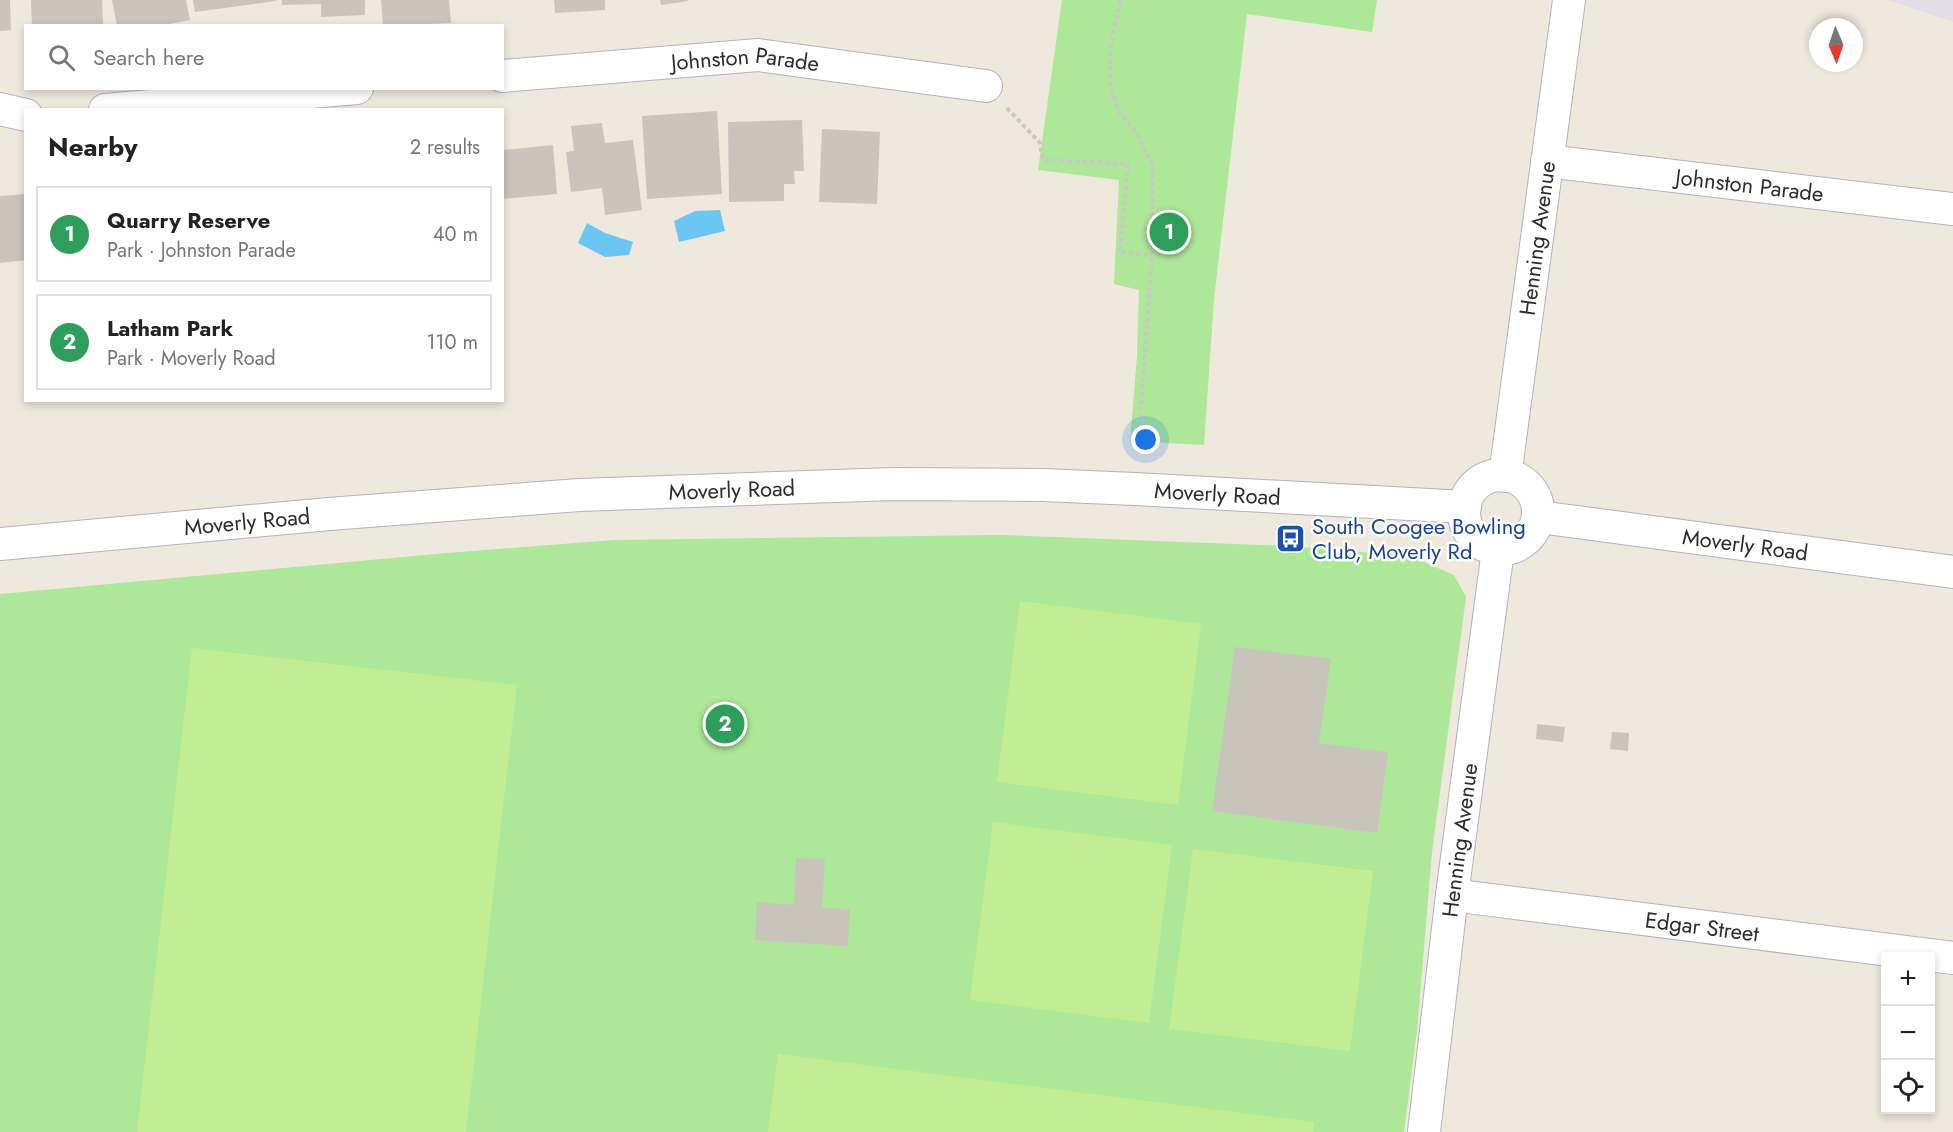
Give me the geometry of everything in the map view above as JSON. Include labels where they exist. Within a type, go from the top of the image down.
[{"type":"street","name":"Henning Avenue","points":[[1505,476],[1569,0]]},
{"type":"street","name":"Johnston Parade","points":[[504,76],[758,55],[986,86]]},
{"type":"street","points":[[128,108],[334,90]]},
{"type":"street","points":[[0,109],[24,115]]},
{"type":"street","name":"Johnston Parade","points":[[1547,161],[1953,209]]},
{"type":"street","points":[[1494,476],[1505,476],[1517,478],[1534,494],[1539,517],[1529,537],[1520,545],[1498,550],[1481,543],[1469,530],[1465,519],[1465,507],[1474,487],[1483,480],[1494,476]]},
{"type":"street","name":"Moverly Road","points":[[0,544],[341,513],[579,495],[894,484],[1043,485],[1465,507]]},
{"type":"street","name":"Moverly Road","points":[[1539,517],[1953,572]]},
{"type":"street","name":"Henning Avenue","points":[[1424,1132],[1452,895],[1498,550]]},
{"type":"street","name":"Edgar Street","points":[[1452,895],[1953,958]]},
{"type":"path","points":[[1120,0],[1110,50],[1110,83],[1118,110],[1136,133],[1154,164],[1152,255],[1138,450]]},
{"type":"path","points":[[986,86],[1040,142],[1043,160],[1128,164],[1120,252],[1152,255]]},
{"type":"shaded area","points":[[1888,0],[1953,0],[1953,22]]},
{"type":"green space","points":[[1062,0],[1377,0],[1372,32],[1247,14],[1214,299],[1204,445],[1130,441],[1137,356],[1139,290],[1114,284],[1119,180],[1038,170]]},
{"type":"green space","points":[[1002,535],[1288,546],[1410,556],[1454,575],[1466,597],[1432,852],[1417,1031],[1404,1132],[0,1132],[0,594],[614,540]]},
{"type":"green space","points":[[1020,601],[1201,624],[1178,805],[997,782]]},
{"type":"green space","points":[[192,648],[517,685],[466,1132],[137,1132]]},
{"type":"green space","points":[[993,822],[1172,845],[1149,1023],[970,1000]]},
{"type":"green space","points":[[1193,849],[1373,871],[1350,1051],[1169,1029]]},
{"type":"green space","points":[[778,1054],[1314,1122],[1313,1132],[768,1132]]},
{"type":"water","points":[[720,210],[725,231],[679,242],[674,221],[695,211]]},
{"type":"water","points":[[587,223],[605,233],[633,242],[629,255],[605,257],[578,243]]},
{"type":"building","points":[[0,0],[10,0],[11,30],[0,31]]},
{"type":"building","points":[[31,0],[102,0],[103,24],[32,24]]},
{"type":"building","points":[[112,0],[186,0],[190,20],[169,24],[117,24]]},
{"type":"building","points":[[193,0],[276,0],[276,1],[195,12]]},
{"type":"building","points":[[282,0],[365,0],[365,15],[321,17],[321,4],[282,5]]},
{"type":"building","points":[[381,0],[449,0],[451,23],[383,24]]},
{"type":"building","points":[[554,0],[605,0],[605,10],[555,13]]},
{"type":"building","points":[[660,0],[687,0],[688,1],[661,5]]},
{"type":"building","points":[[717,111],[722,194],[647,199],[642,116]]},
{"type":"building","points":[[802,120],[804,171],[794,171],[795,184],[784,184],[784,201],[729,202],[728,122]]},
{"type":"building","points":[[602,123],[605,143],[633,140],[642,210],[605,215],[602,188],[571,192],[566,152],[574,151],[571,126]]},
{"type":"building","points":[[822,129],[880,132],[877,204],[819,202]]},
{"type":"building","points":[[553,145],[557,194],[504,199],[504,150]]},
{"type":"building","points":[[24,194],[24,260],[0,263],[0,196]]},
{"type":"building","points":[[1235,647],[1331,659],[1319,743],[1388,752],[1377,833],[1212,811]]},
{"type":"building","points":[[1537,724],[1565,727],[1563,742],[1536,739]]},
{"type":"building","points":[[1612,732],[1629,733],[1628,751],[1610,749]]},
{"type":"building","points":[[796,858],[825,859],[822,908],[850,909],[848,946],[755,940],[757,902],[794,905]]},
{"type":"place","name":"Quarry Reserve","points":[[1169,232]]},
{"type":"place","name":"South Coogee Bowling Club, Moverly Rd","points":[[1291,539]]},
{"type":"place","name":"Latham Park","points":[[725,724]]}]
